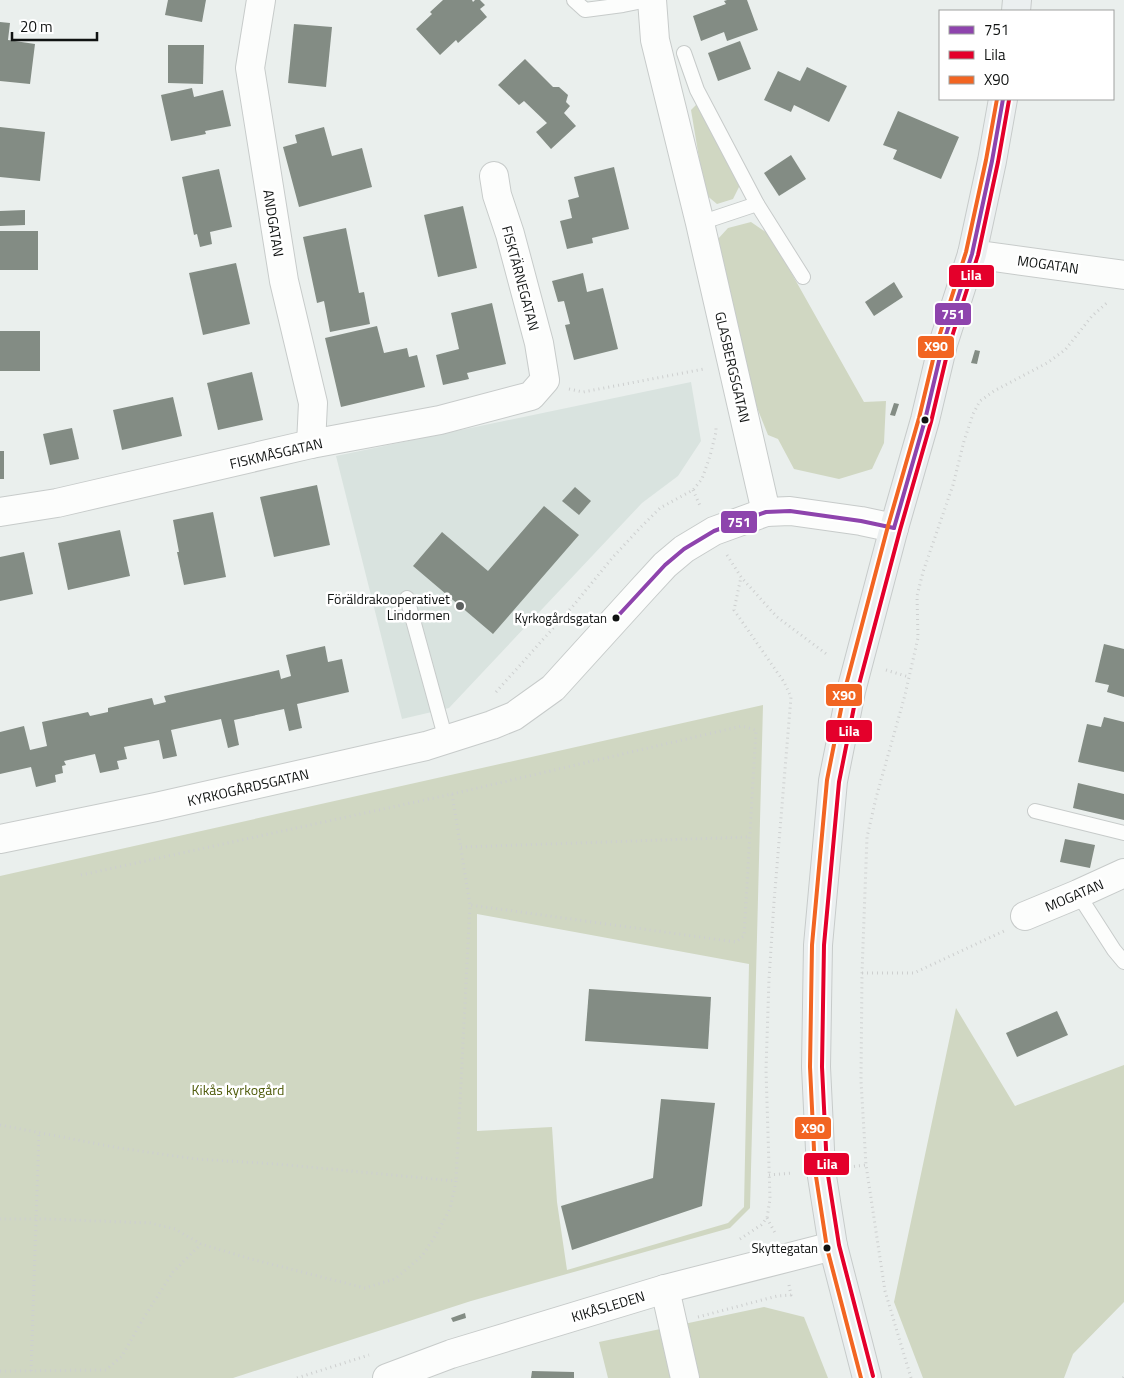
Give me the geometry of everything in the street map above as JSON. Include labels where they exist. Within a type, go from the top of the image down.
[{"type":"street","name":"ANDGATAN","points":[[261,0],[250,68],[284,282],[313,403],[311,444]]},
{"type":"street","name":"GLASBERGSGATAN","points":[[650,0],[654,40],[700,223],[766,512]]},
{"type":"street","points":[[868,1378],[832,1246],[821,1170],[816,1067],[818,936],[833,780],[852,691],[894,528],[925,420],[944,344],[972,254],[1003,100]]},
{"type":"street","name":"FISKTÄRNEGATAN","points":[[494,176],[497,195],[510,234],[536,334],[545,380]]},
{"type":"street","name":"MOGATAN","points":[[972,254],[1119,286]]},
{"type":"street","name":"FISKMÅSGATAN","points":[[0,512],[58,503],[311,444],[440,420],[531,396],[545,380]]},
{"type":"street","name":"KYRKOGÅRDSGATAN","points":[[0,839],[204,797],[446,740],[514,716],[553,688],[665,565],[684,549],[714,531],[766,512],[790,511],[861,521],[894,528]]},
{"type":"street","name":"MOGATAN","points":[[1024,916],[1124,873]]},
{"type":"street","name":"KIKÅSLEDEN","points":[[386,1378],[460,1351],[665,1289],[832,1246]]},
{"type":"street","points":[[665,1289],[685,1378]]},
{"type":"lane","name":"GLASBERGSGATAN","points":[[574,0],[585,10],[650,0]]},
{"type":"lane","points":[[684,53],[698,90],[757,204],[803,277]]},
{"type":"lane","points":[[700,223],[757,204]]},
{"type":"lane","points":[[407,598],[446,740]]},
{"type":"lane","points":[[1035,812],[1124,833]]},
{"type":"lane","points":[[1078,894],[1114,950],[1124,962]]},
{"type":"path","points":[[911,1378],[885,1291],[866,1165],[862,1080],[862,973],[867,837],[876,798],[906,695],[918,638],[916,596],[922,572],[952,485],[973,414],[980,401],[994,391],[1048,363],[1065,350],[1119,286]]},
{"type":"path","points":[[702,361],[706,377]]},
{"type":"path","points":[[545,380],[548,386],[583,392],[704,369]]},
{"type":"path","points":[[494,695],[574,606],[640,528],[660,508],[693,490],[702,479],[710,456],[716,425]]},
{"type":"path","points":[[693,490],[703,513],[741,577],[777,617],[829,656]]},
{"type":"path","points":[[732,1241],[741,1238],[761,1225],[767,1218],[770,1199],[766,1070],[769,979],[791,697],[784,682],[734,610],[741,577]]},
{"type":"path","points":[[878,668],[909,677]]},
{"type":"path","points":[[80,875],[452,794],[742,726],[756,730],[744,936],[736,942],[470,905]]},
{"type":"path","points":[[0,1220],[36,1219],[150,1223],[175,1229],[201,1244],[269,1264],[365,1288],[395,1279],[422,1256],[450,1209],[456,1180],[470,905],[452,794]]},
{"type":"path","points":[[461,847],[750,837]]},
{"type":"path","points":[[862,973],[914,973],[999,934],[1024,916]]},
{"type":"path","points":[[0,1125],[119,1148],[196,1159],[456,1180]]},
{"type":"path","points":[[31,1371],[39,1132]]},
{"type":"path","points":[[0,1371],[106,1370],[122,1356],[173,1272],[201,1244]]},
{"type":"path","points":[[297,1378],[374,1353]]},
{"type":"shaded area","name":"Föräldrakooperativet Lindormen","points":[[691,382],[701,441],[678,476],[642,503],[449,708],[402,719],[336,456]]},
{"type":"green space","points":[[697,104],[741,183],[733,199],[717,204],[705,194],[691,110]]},
{"type":"green space","points":[[751,222],[770,235],[864,402],[886,401],[884,443],[872,469],[839,479],[794,469],[778,439],[768,435],[756,405],[717,240],[728,228]]},
{"type":"green space","name":"Kikås kyrkogård","points":[[763,705],[750,1208],[730,1228],[471,1301],[233,1378],[0,1378],[0,876]],"holes":[[[477,914],[749,964],[744,1207],[728,1223],[567,1270],[557,1202],[552,1127],[477,1131]]]},
{"type":"green space","points":[[956,1008],[1015,1106],[1124,1065],[1124,1302],[1073,1354],[1064,1378],[923,1378],[894,1302]]},
{"type":"green space","points":[[764,1307],[804,1317],[828,1378],[608,1378],[599,1342]]},
{"type":"building","points":[[168,0],[206,0],[202,22],[165,15]]},
{"type":"building","points":[[443,0],[472,0],[473,2],[480,0],[485,5],[480,9],[487,17],[458,43],[456,40],[440,55],[416,29]]},
{"type":"building","points":[[747,0],[758,30],[727,41],[724,32],[701,41],[693,16],[726,4],[724,1]]},
{"type":"building","points":[[0,22],[10,23],[8,40],[35,44],[30,84],[0,81]]},
{"type":"building","points":[[294,24],[332,27],[326,87],[288,83]]},
{"type":"building","points":[[740,41],[751,69],[718,81],[708,53]]},
{"type":"building","points":[[168,45],[204,45],[203,84],[168,83]]},
{"type":"building","points":[[525,59],[553,87],[559,87],[568,95],[566,102],[570,106],[564,113],[576,126],[551,149],[536,132],[547,123],[524,101],[519,105],[498,85]]},
{"type":"building","points":[[807,67],[847,86],[829,122],[794,105],[791,112],[764,100],[778,71],[800,81]]},
{"type":"building","points":[[192,88],[194,97],[223,90],[231,126],[205,131],[206,134],[171,141],[161,95]]},
{"type":"building","points":[[898,111],[959,137],[941,179],[893,159],[897,150],[883,145]]},
{"type":"building","points":[[0,127],[45,132],[40,181],[0,177]]},
{"type":"building","points":[[324,127],[332,156],[362,148],[372,187],[299,207],[283,147],[297,143],[295,135]]},
{"type":"building","points":[[791,155],[806,179],[779,196],[764,173]]},
{"type":"building","points":[[614,167],[629,229],[592,238],[593,243],[567,249],[560,221],[572,218],[568,200],[579,197],[574,177]]},
{"type":"building","points":[[219,169],[232,227],[210,232],[212,244],[200,247],[197,234],[194,235],[182,177]]},
{"type":"building","points":[[463,206],[477,268],[438,277],[424,215]]},
{"type":"building","points":[[25,210],[25,225],[0,226],[0,211]]},
{"type":"building","points":[[346,228],[359,293],[364,292],[370,324],[330,332],[324,301],[317,303],[303,237]]},
{"type":"building","points":[[0,231],[38,231],[38,270],[0,270]]},
{"type":"building","points":[[236,263],[250,324],[203,335],[189,273]]},
{"type":"building","points":[[583,273],[587,292],[603,288],[618,349],[574,360],[565,325],[570,324],[564,301],[558,302],[552,281]]},
{"type":"building","points":[[894,282],[903,297],[874,316],[865,302]]},
{"type":"building","points":[[492,303],[506,364],[467,373],[469,379],[443,385],[436,355],[459,349],[451,313]]},
{"type":"building","points":[[377,326],[384,353],[407,348],[409,357],[417,355],[425,387],[341,407],[325,338]]},
{"type":"building","points":[[0,331],[40,331],[40,371],[0,371]]},
{"type":"building","points":[[975,350],[980,351],[977,364],[971,363]]},
{"type":"building","points":[[252,372],[263,420],[218,430],[207,383]]},
{"type":"building","points":[[173,397],[182,436],[122,450],[113,410]]},
{"type":"building","points":[[894,403],[899,404],[895,416],[890,415]]},
{"type":"building","points":[[72,428],[79,459],[50,465],[43,434]]},
{"type":"building","points":[[0,451],[4,451],[4,479],[0,479]]},
{"type":"building","points":[[317,485],[330,545],[274,557],[260,497]]},
{"type":"building","points":[[575,487],[591,501],[579,515],[562,501]]},
{"type":"building","points":[[544,506],[579,535],[493,634],[413,566],[442,532],[488,571]]},
{"type":"building","points":[[213,512],[226,577],[184,585],[173,520]]},
{"type":"building","points":[[120,530],[130,576],[68,590],[58,543]]},
{"type":"building","points":[[24,552],[33,594],[0,601],[0,557]]},
{"type":"building","points":[[1104,644],[1124,649],[1124,697],[1107,692],[1109,685],[1095,682]]},
{"type":"building","points":[[325,646],[328,662],[342,659],[349,692],[297,704],[302,728],[289,731],[284,709],[234,720],[239,745],[228,748],[221,719],[171,730],[177,756],[163,759],[159,740],[124,747],[127,759],[117,761],[119,769],[100,773],[95,754],[64,761],[66,765],[62,766],[63,773],[55,775],[56,782],[36,787],[31,767],[0,774],[0,732],[24,726],[30,750],[47,746],[42,722],[88,712],[90,716],[108,712],[108,708],[152,698],[154,705],[166,702],[164,696],[279,670],[281,679],[291,676],[286,655]]},
{"type":"building","points":[[1104,717],[1124,722],[1124,772],[1078,762],[1087,724],[1101,727]]},
{"type":"building","points":[[1078,783],[1124,794],[1124,820],[1073,808]]},
{"type":"building","points":[[1065,839],[1095,845],[1090,868],[1060,862]]},
{"type":"building","points":[[589,989],[711,997],[708,1049],[585,1041]]},
{"type":"building","points":[[1057,1011],[1068,1035],[1017,1057],[1006,1033]]},
{"type":"building","points":[[661,1099],[715,1103],[702,1206],[572,1250],[561,1206],[653,1178]]},
{"type":"building","points":[[465,1313],[466,1318],[453,1322],[451,1318]]},
{"type":"building","points":[[532,1371],[574,1372],[574,1378],[531,1378]]},
{"type":"transit line","name":"X90","points":[[861,1378],[827,1248],[815,1170],[810,1067],[812,945],[827,780],[845,689],[919,418],[937,343],[966,252],[997,100]]},
{"type":"transit line","name":"751","points":[[894,528],[925,420],[943,344],[972,254],[1003,100]]},
{"type":"transit line","name":"Lila","points":[[873,1376],[839,1245],[827,1169],[822,1067],[824,945],[839,782],[857,692],[931,422],[949,346],[978,255],[1009,100]]},
{"type":"transit line","name":"751","points":[[616,618],[665,565],[684,549],[714,531],[766,512],[790,511],[861,521],[894,528]]},
{"type":"place","name":"Föräldrakooperativet Lindormen","points":[[460,606]]},
{"type":"place","name":"Kyrkogårdsgatan","points":[[616,618]]},
{"type":"place","name":"Skyttegatan","points":[[827,1248]]}]
